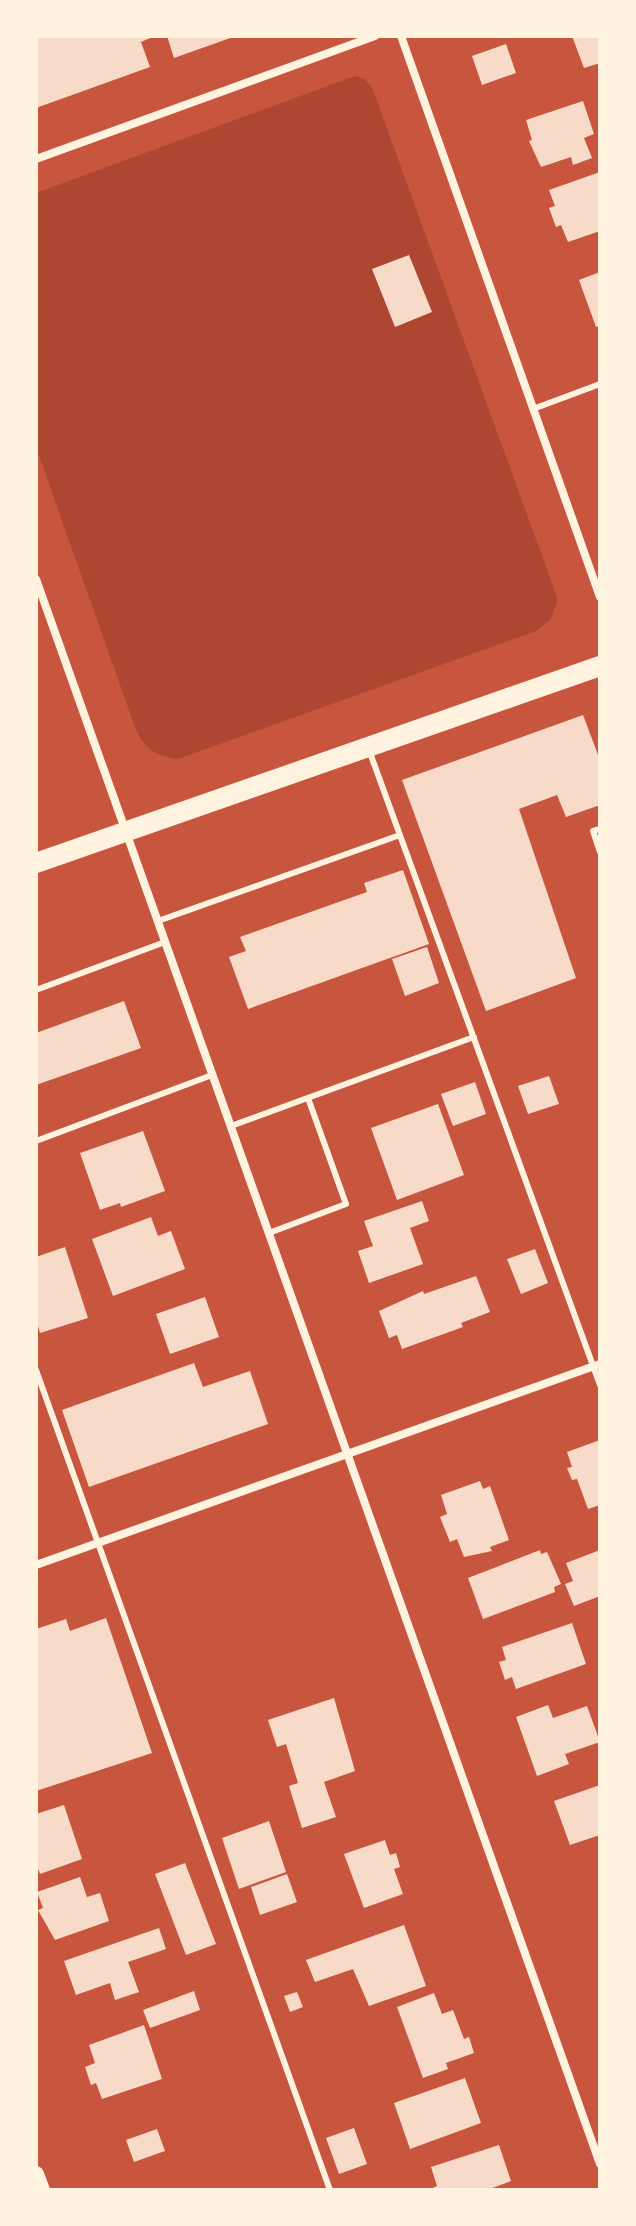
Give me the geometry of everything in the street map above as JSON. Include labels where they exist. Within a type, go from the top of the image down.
[{"type":"main road","points":[[36,863],[600,666]]},
{"type":"street","points":[[36,159],[375,36]]},
{"type":"street","points":[[401,36],[600,597]]},
{"type":"street","points":[[36,579],[600,2164]]},
{"type":"street","points":[[36,1565],[597,1365]]},
{"type":"lane","points":[[533,409],[600,384]]},
{"type":"lane","points":[[368,748],[597,1365],[600,1385]]},
{"type":"lane","points":[[600,829],[593,831],[600,852]]},
{"type":"lane","points":[[158,921],[400,835]]},
{"type":"lane","points":[[36,990],[165,942]]},
{"type":"lane","points":[[231,1126],[474,1037]]},
{"type":"lane","points":[[36,1141],[212,1075]]},
{"type":"lane","points":[[269,1233],[346,1204],[308,1098]]},
{"type":"lane","points":[[36,1370],[330,2190]]},
{"type":"shaded area","points":[[355,76],[365,79],[373,90],[558,600],[550,620],[536,631],[178,759],[164,756],[152,751],[136,730],[36,447],[36,193]]},
{"type":"building","points":[[36,36],[155,36],[141,42],[150,67],[36,108]]},
{"type":"building","points":[[167,36],[236,36],[174,58]]},
{"type":"building","points":[[572,36],[600,36],[600,63],[584,68]]},
{"type":"building","points":[[506,44],[516,73],[482,85],[472,56]]},
{"type":"building","points":[[583,101],[594,134],[584,138],[592,158],[573,165],[571,157],[541,167],[529,141],[532,140],[526,120]]},
{"type":"building","points":[[600,172],[600,231],[568,242],[561,225],[556,227],[549,208],[555,206],[549,190]]},
{"type":"building","points":[[409,255],[432,312],[395,327],[372,269]]},
{"type":"building","points":[[600,272],[600,326],[596,327],[579,280]]},
{"type":"building","points":[[583,715],[600,760],[600,805],[566,817],[557,795],[519,809],[576,978],[486,1011],[402,780]]},
{"type":"building","points":[[403,870],[429,944],[248,1009],[229,957],[246,951],[240,937],[367,892],[364,883]]},
{"type":"building","points":[[427,947],[439,983],[405,996],[392,959]]},
{"type":"building","points":[[124,1001],[141,1048],[36,1085],[36,1033]]},
{"type":"building","points":[[549,1076],[559,1104],[528,1114],[518,1086]]},
{"type":"building","points":[[475,1082],[486,1114],[453,1126],[441,1094]]},
{"type":"building","points":[[438,1104],[464,1175],[397,1200],[371,1128]]},
{"type":"building","points":[[143,1131],[165,1191],[121,1207],[120,1203],[100,1210],[80,1153]]},
{"type":"building","points":[[422,1201],[429,1221],[410,1228],[423,1264],[369,1283],[358,1251],[373,1246],[364,1221]]},
{"type":"building","points":[[151,1217],[158,1236],[171,1231],[185,1269],[113,1296],[92,1239]]},
{"type":"building","points":[[65,1247],[88,1318],[40,1333],[36,1319],[36,1257]]},
{"type":"building","points":[[535,1249],[548,1283],[521,1294],[507,1259]]},
{"type":"building","points":[[476,1276],[490,1312],[461,1323],[463,1327],[402,1349],[397,1335],[389,1338],[379,1311],[423,1291],[424,1294]]},
{"type":"building","points":[[205,1297],[219,1337],[170,1354],[156,1314]]},
{"type":"building","points":[[194,1363],[203,1387],[250,1371],[268,1424],[89,1487],[62,1410]]},
{"type":"building","points":[[600,1440],[600,1505],[588,1509],[577,1479],[572,1480],[567,1468],[572,1467],[567,1452]]},
{"type":"building","points":[[480,1481],[483,1489],[490,1486],[509,1540],[490,1547],[492,1551],[464,1557],[457,1539],[450,1542],[440,1517],[447,1514],[441,1495]]},
{"type":"building","points":[[540,1550],[541,1554],[547,1552],[561,1584],[554,1587],[555,1592],[483,1619],[468,1578]]},
{"type":"building","points":[[600,1550],[600,1596],[574,1606],[565,1584],[573,1581],[566,1563]]},
{"type":"building","points":[[106,1618],[152,1753],[36,1791],[36,1629],[66,1619],[70,1631]]},
{"type":"building","points":[[572,1623],[586,1664],[516,1689],[512,1677],[505,1680],[499,1662],[506,1660],[502,1647]]},
{"type":"building","points":[[334,1698],[355,1771],[324,1782],[336,1817],[302,1828],[289,1786],[298,1783],[286,1744],[277,1747],[268,1720]]},
{"type":"building","points":[[548,1705],[553,1718],[587,1706],[600,1742],[565,1754],[569,1764],[537,1776],[516,1717]]},
{"type":"building","points":[[600,1785],[600,1835],[570,1845],[554,1801]]},
{"type":"building","points":[[64,1805],[82,1859],[40,1874],[36,1863],[36,1814]]},
{"type":"building","points":[[269,1821],[286,1872],[239,1889],[222,1838]]},
{"type":"building","points":[[385,1840],[390,1855],[396,1853],[400,1867],[394,1869],[403,1894],[364,1908],[344,1854]]},
{"type":"building","points":[[185,1863],[216,1944],[186,1955],[155,1874]]},
{"type":"building","points":[[287,1874],[297,1902],[260,1915],[251,1887]]},
{"type":"building","points":[[80,1877],[87,1897],[100,1893],[109,1921],[55,1940],[38,1910],[43,1908],[37,1892]]},
{"type":"building","points":[[404,1925],[426,1986],[369,2006],[353,1969],[315,1982],[306,1960]]},
{"type":"building","points":[[159,1928],[166,1949],[128,1962],[139,1992],[115,2000],[110,1983],[76,1995],[64,1961]]},
{"type":"building","points":[[194,1991],[200,2010],[150,2028],[143,2010]]},
{"type":"building","points":[[297,1992],[303,2007],[290,2012],[284,1996]]},
{"type":"building","points":[[434,1993],[442,2014],[453,2010],[464,2039],[469,2037],[474,2053],[446,2063],[448,2069],[423,2078],[397,2007]]},
{"type":"building","points":[[144,2025],[162,2079],[102,2099],[96,2083],[91,2085],[85,2067],[95,2063],[89,2045]]},
{"type":"building","points":[[465,2078],[481,2123],[410,2149],[394,2103]]},
{"type":"building","points":[[354,2128],[367,2164],[339,2174],[326,2138]]},
{"type":"building","points":[[157,2129],[165,2151],[134,2162],[126,2140]]},
{"type":"building","points":[[499,2145],[511,2181],[487,2190],[428,2190],[437,2186],[431,2167]]}]
